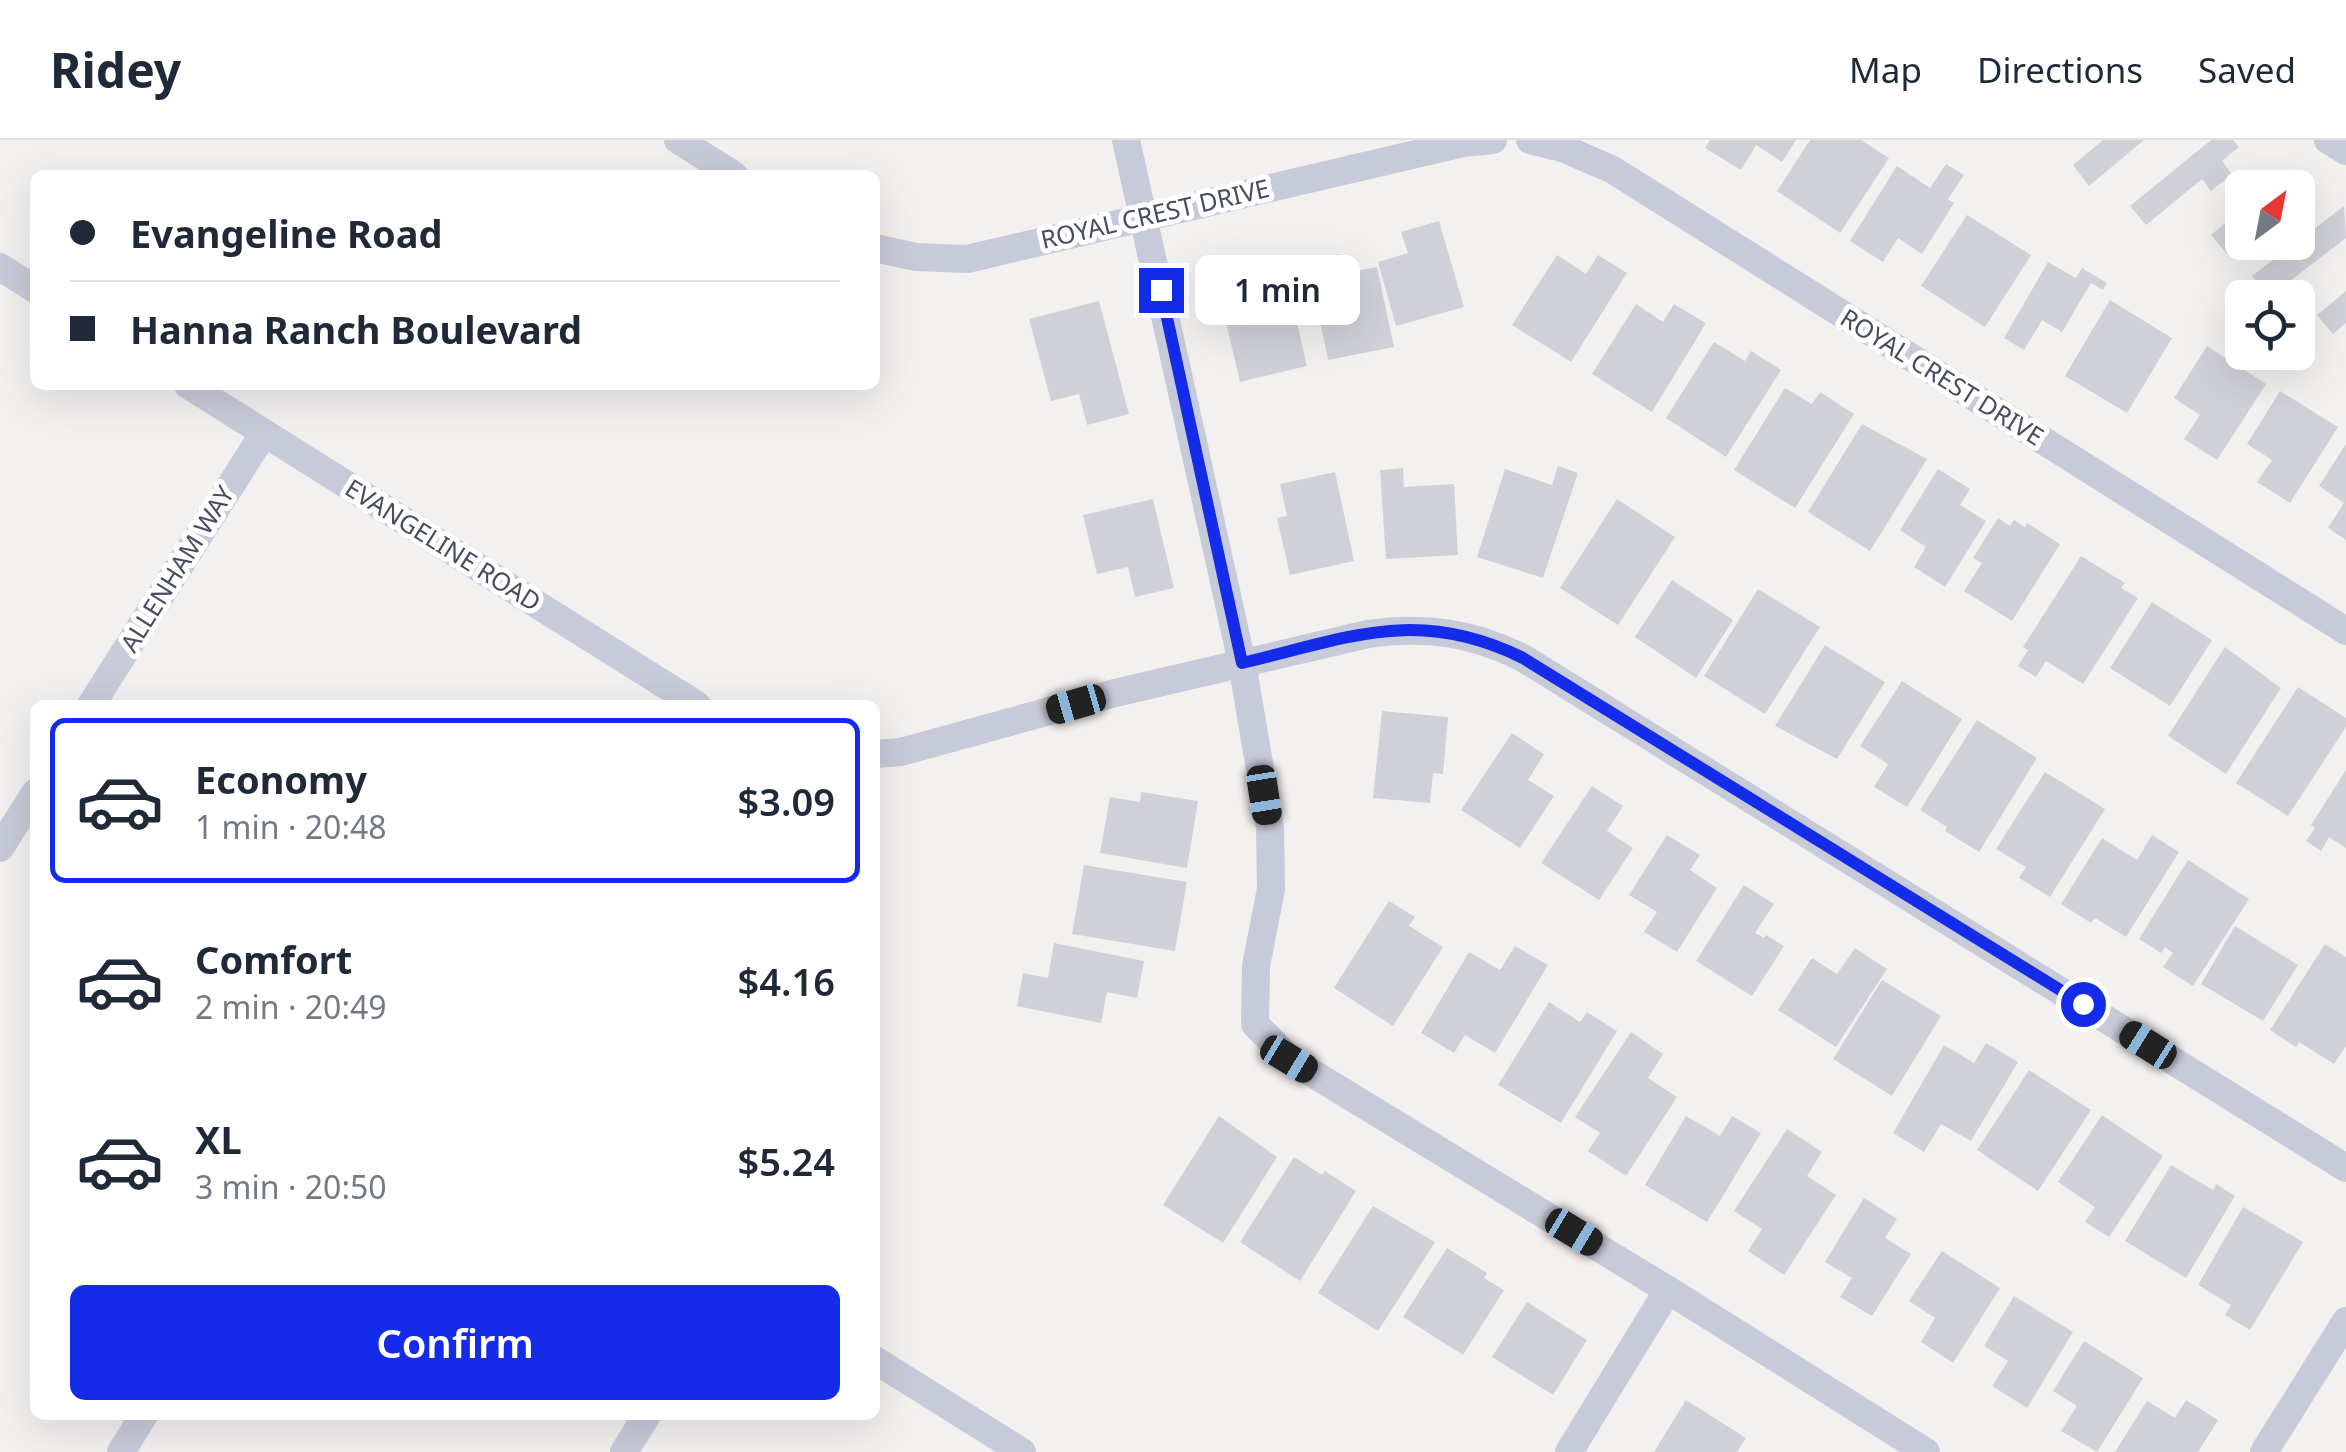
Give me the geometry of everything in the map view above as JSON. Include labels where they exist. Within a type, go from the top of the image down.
[{"type":"street","points":[[678,140],[726,170]]},
{"type":"street","points":[[1126,140],[1242,663],[1270,828],[1271,890],[1256,966],[1255,1024],[1289,1059],[1926,1452]]},
{"type":"street","name":"ROYAL CREST DRIVE","points":[[880,249],[916,257],[967,259],[1463,143],[1493,140]]},
{"type":"street","name":"ROYAL CREST DRIVE","points":[[1530,140],[1565,149],[1613,170],[2346,630]]},
{"type":"street","points":[[2328,140],[2346,151]]},
{"type":"street","points":[[0,267],[30,286]]},
{"type":"street","name":"EVANGELINE ROAD","points":[[196,390],[689,700]]},
{"type":"street","name":"ALLENHAM WAY","points":[[94,700],[264,433]]},
{"type":"street","points":[[880,754],[901,752],[1111,694],[1368,634],[1404,628],[1451,632],[1496,644],[2346,1168]]},
{"type":"street","points":[[12,831],[30,801]]},
{"type":"street","points":[[1569,1452],[1668,1290]]},
{"type":"street","points":[[2264,1452],[2346,1321]]},
{"type":"street","points":[[880,1363],[1022,1452]]},
{"type":"street","points":[[121,1452],[141,1420]]},
{"type":"street","points":[[624,1452],[645,1420]]},
{"type":"building","points":[[1710,140],[1796,140],[1782,162],[1756,145],[1741,170],[1705,148]]},
{"type":"building","points":[[1810,140],[1861,140],[1889,158],[1840,233],[1777,191]]},
{"type":"building","points":[[2103,140],[2144,140],[2089,186],[2073,165]]},
{"type":"building","points":[[2211,140],[2233,140],[2239,147],[2222,161],[2229,170],[2225,170],[2225,180],[2211,191],[2202,179],[2146,225],[2130,206]]},
{"type":"building","points":[[1946,164],[1964,175],[1948,199],[1954,203],[1922,254],[1898,238],[1883,262],[1850,241],[1897,166],[1930,188]]},
{"type":"building","points":[[2344,206],[2346,238],[2291,280],[2255,280],[2252,276],[2273,260],[2315,260],[2315,228]]},
{"type":"building","points":[[1967,215],[2031,255],[1985,327],[1921,286]]},
{"type":"building","points":[[1439,221],[1464,307],[1396,326],[1378,262],[1408,253],[1401,232]]},
{"type":"building","points":[[2225,223],[2225,252],[2211,235]]},
{"type":"building","points":[[1340,254],[1344,273],[1377,267],[1394,347],[1328,360],[1308,261]]},
{"type":"building","points":[[1557,255],[1586,274],[1598,255],[1627,273],[1571,362],[1512,325]]},
{"type":"building","points":[[2048,262],[2076,278],[2082,268],[2107,283],[2103,290],[2091,283],[2062,332],[2042,320],[2024,350],[2004,338]]},
{"type":"building","points":[[1284,265],[1307,366],[1240,382],[1217,283]]},
{"type":"building","points":[[2346,291],[2346,323],[2333,334],[2317,315]]},
{"type":"building","points":[[2110,300],[2172,338],[2127,413],[2065,376]]},
{"type":"building","points":[[1099,301],[1129,414],[1087,425],[1079,394],[1051,401],[1029,319]]},
{"type":"building","points":[[1636,304],[1663,322],[1674,304],[1706,323],[1652,412],[1592,374]]},
{"type":"building","points":[[1714,342],[1745,361],[1751,351],[1781,370],[1726,457],[1666,418]]},
{"type":"building","points":[[2207,346],[2225,358],[2225,370],[2244,370],[2266,384],[2217,460],[2184,439],[2200,415],[2174,398]]},
{"type":"building","points":[[1785,388],[1812,404],[1820,392],[1854,414],[1795,508],[1734,470]]},
{"type":"building","points":[[2280,391],[2338,427],[2290,503],[2257,482],[2272,460],[2247,444]]},
{"type":"building","points":[[1862,424],[1927,459],[1870,551],[1808,512]]},
{"type":"building","points":[[2346,444],[2346,540],[2328,528],[2344,503],[2319,486]]},
{"type":"building","points":[[1558,466],[1578,473],[1543,578],[1477,557],[1505,469],[1552,485]]},
{"type":"building","points":[[1403,468],[1404,487],[1454,484],[1458,555],[1386,559],[1380,470]]},
{"type":"building","points":[[1938,469],[1970,489],[1960,505],[1986,521],[1945,587],[1914,567],[1926,547],[1900,530]]},
{"type":"building","points":[[1335,472],[1354,561],[1290,575],[1277,518],[1287,516],[1280,484]]},
{"type":"building","points":[[1153,499],[1174,588],[1135,597],[1128,567],[1097,574],[1083,515]]},
{"type":"building","points":[[1617,499],[1675,537],[1618,625],[1560,588]]},
{"type":"building","points":[[1998,518],[2010,526],[2014,520],[2025,527],[2027,523],[2060,544],[2012,621],[1964,591],[1982,563],[1973,558]]},
{"type":"building","points":[[2081,556],[2125,583],[2121,588],[2138,598],[2083,684],[2046,661],[2036,677],[2018,666],[2028,650],[2023,647]]},
{"type":"building","points":[[1672,580],[1733,620],[1696,678],[1635,637]]},
{"type":"building","points":[[1758,589],[1820,627],[1765,714],[1704,676]]},
{"type":"building","points":[[2152,602],[2212,640],[2170,706],[2110,668]]},
{"type":"building","points":[[1825,645],[1885,682],[1837,759],[1775,726]]},
{"type":"building","points":[[2225,647],[2281,688],[2226,774],[2168,736]]},
{"type":"building","points":[[1902,681],[1962,719],[1907,807],[1874,787],[1888,764],[1860,746]]},
{"type":"building","points":[[2298,687],[2346,718],[2346,727],[2288,816],[2236,783]]},
{"type":"building","points":[[1382,711],[1448,717],[1443,774],[1433,773],[1430,803],[1373,798]]},
{"type":"building","points":[[1977,720],[2037,758],[1979,852],[1920,810]]},
{"type":"building","points":[[1512,733],[1544,754],[1528,780],[1554,796],[1520,848],[1461,810]]},
{"type":"building","points":[[2346,770],[2346,848],[2329,837],[2321,851],[2306,841],[2315,828],[2311,825]]},
{"type":"building","points":[[2045,772],[2105,809],[2050,897],[2019,878],[2026,867],[1996,849]]},
{"type":"building","points":[[1592,786],[1623,806],[1607,831],[1633,848],[1599,900],[1541,863]]},
{"type":"building","points":[[1141,792],[1198,801],[1187,868],[1100,853],[1110,797],[1140,802]]},
{"type":"building","points":[[1667,835],[1700,855],[1690,870],[1717,888],[1677,952],[1644,932],[1657,912],[1629,895]]},
{"type":"building","points":[[2152,835],[2179,852],[2126,937],[2095,918],[2091,923],[2061,904],[2102,838],[2137,860]]},
{"type":"building","points":[[2188,860],[2249,899],[2193,986],[2163,967],[2173,953],[2165,947],[2161,953],[2139,939]]},
{"type":"building","points":[[1084,865],[1187,882],[1175,951],[1072,934]]},
{"type":"building","points":[[1744,885],[1774,904],[1755,933],[1784,946],[1752,996],[1696,961]]},
{"type":"building","points":[[1389,901],[1415,917],[1409,926],[1443,947],[1393,1026],[1334,988]]},
{"type":"building","points":[[2235,926],[2298,965],[2263,1021],[2201,984]]},
{"type":"building","points":[[1054,943],[1144,961],[1137,998],[1107,992],[1101,1023],[1017,1006],[1023,973],[1048,978]]},
{"type":"building","points":[[2325,944],[2346,957],[2346,1046],[2334,1064],[2299,1042],[2296,1047],[2270,1030]]},
{"type":"building","points":[[1515,946],[1548,965],[1495,1053],[1465,1035],[1454,1053],[1421,1033],[1469,952],[1500,970]]},
{"type":"building","points":[[1855,948],[1887,969],[1836,1047],[1778,1010],[1812,958],[1837,974]]},
{"type":"building","points":[[1882,980],[1941,1016],[1892,1096],[1833,1059]]},
{"type":"building","points":[[1549,1002],[1580,1022],[1587,1012],[1617,1031],[1561,1123],[1498,1085]]},
{"type":"building","points":[[1631,1032],[1663,1054],[1648,1078],[1677,1097],[1626,1176],[1588,1151],[1600,1133],[1575,1117]]},
{"type":"building","points":[[1986,1043],[2018,1062],[1971,1141],[1941,1124],[1924,1152],[1893,1133],[1944,1045],[1974,1063]]},
{"type":"building","points":[[2029,1070],[2091,1110],[2038,1191],[1977,1150]]},
{"type":"building","points":[[2102,1115],[2163,1156],[2109,1237],[2085,1222],[2095,1207],[2058,1182]]},
{"type":"building","points":[[1219,1116],[1277,1157],[1223,1243],[1163,1205]]},
{"type":"building","points":[[1686,1116],[1720,1136],[1732,1116],[1761,1133],[1707,1222],[1645,1185]]},
{"type":"building","points":[[1787,1129],[1822,1152],[1807,1176],[1836,1195],[1784,1275],[1748,1251],[1762,1229],[1734,1211]]},
{"type":"building","points":[[1294,1157],[1356,1191],[1300,1281],[1240,1242]]},
{"type":"building","points":[[2171,1165],[2213,1190],[2216,1184],[2235,1196],[2186,1278],[2125,1241]]},
{"type":"building","points":[[1864,1198],[1897,1219],[1885,1238],[1911,1254],[1872,1316],[1840,1297],[1852,1278],[1825,1262]]},
{"type":"building","points":[[1373,1206],[1435,1242],[1378,1331],[1318,1293]]},
{"type":"building","points":[[2243,1207],[2303,1242],[2250,1330],[2225,1315],[2231,1305],[2198,1285]]},
{"type":"building","points":[[1447,1248],[1487,1273],[1484,1278],[1504,1290],[1463,1355],[1403,1317]]},
{"type":"building","points":[[1942,1251],[2000,1288],[1953,1363],[1921,1342],[1935,1318],[1909,1301]]},
{"type":"building","points":[[2014,1296],[2073,1332],[2027,1408],[1992,1386],[2008,1361],[1984,1346]]},
{"type":"building","points":[[1527,1302],[1587,1340],[1553,1395],[1492,1357]]},
{"type":"building","points":[[2084,1341],[2143,1378],[2097,1452],[2061,1431],[2077,1406],[2053,1391]]},
{"type":"building","points":[[1686,1400],[1746,1438],[1737,1452],[1654,1452]]},
{"type":"building","points":[[2186,1400],[2218,1420],[2198,1452],[2115,1452],[2147,1401],[2175,1418]]},
{"type":"route","points":[[1161,290],[1242,663],[1404,628],[1466,634],[1496,644],[2083,1004]]}]
